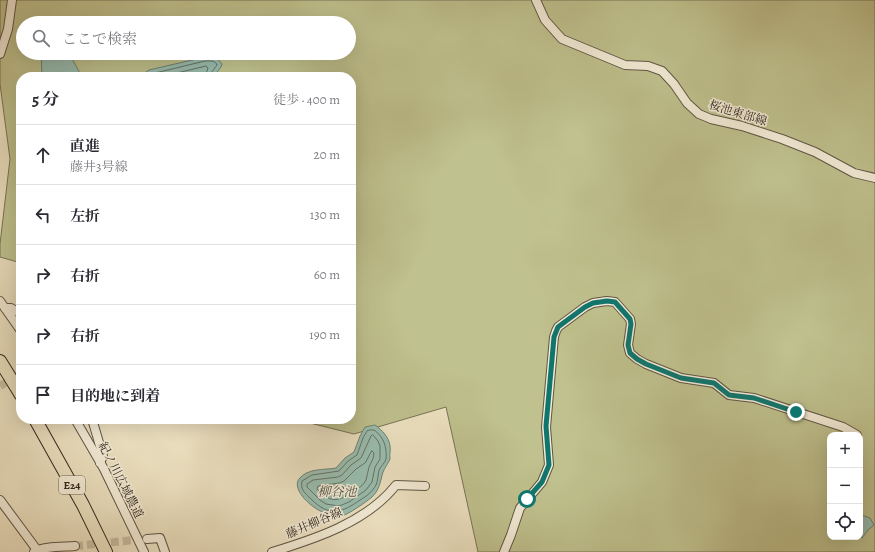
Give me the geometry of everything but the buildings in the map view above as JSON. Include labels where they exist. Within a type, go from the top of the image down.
[{"type":"highway","points":[[0,361],[16,387]]},
{"type":"highway","name":"E24","points":[[38,424],[83,505],[106,552]]},
{"type":"street","points":[[0,54],[8,29],[12,0]]},
{"type":"street","name":"桜池東部線","points":[[536,0],[545,20],[562,39],[625,65],[648,66],[662,71],[674,84],[687,103],[699,114],[711,120],[742,126],[782,139],[815,152],[854,173],[875,178]]},
{"type":"street","points":[[0,301],[16,324]]},
{"type":"street","points":[[504,552],[512,536],[520,508],[542,482],[549,465],[546,426],[554,337],[558,327],[585,307],[600,302],[615,302],[631,324],[628,345],[630,353],[646,364],[681,378],[714,383],[729,395],[754,398],[843,427],[851,432]]},
{"type":"street","points":[[5,308],[11,308],[16,311]]},
{"type":"street","name":"紀ノ川広域農道","points":[[78,424],[100,463],[144,552]]},
{"type":"street","points":[[93,424],[103,456],[100,463]]},
{"type":"street","name":"藤井柳谷線","points":[[272,552],[322,536],[347,523],[381,500],[396,485],[425,486]]},
{"type":"street","points":[[0,500],[36,551],[75,546]]},
{"type":"street","points":[[147,539],[160,538],[165,552]]},
{"type":"green space","points":[[0,0],[875,0],[875,552],[478,552],[446,407],[354,434],[314,424],[356,424],[356,72],[16,72],[16,262],[0,257],[0,244],[10,159],[0,84]]},
{"type":"water","points":[[41,60],[73,60],[79,72],[42,72]]},
{"type":"water","points":[[192,60],[218,60],[222,64],[217,72],[146,72],[149,70]]},
{"type":"water","name":"柳谷池","points":[[375,425],[383,431],[387,437],[390,449],[390,459],[383,472],[375,494],[357,508],[341,516],[327,513],[314,507],[300,493],[297,483],[299,479],[302,475],[311,471],[336,468],[345,458],[354,452],[365,427]]},
{"type":"water","points":[[863,515],[870,518],[874,525],[863,537]]},
{"type":"tunnel","points":[[0,386],[16,376]]},
{"type":"tunnel","points":[[75,546],[144,539]]},
{"type":"route","points":[[527,499],[542,482],[549,465],[546,426],[554,337],[556,331],[558,327],[585,307],[593,303],[607,301],[615,302],[620,307],[630,319],[631,324],[628,345],[630,353],[646,364],[681,378],[714,383],[729,395],[754,398],[796,412]]}]
